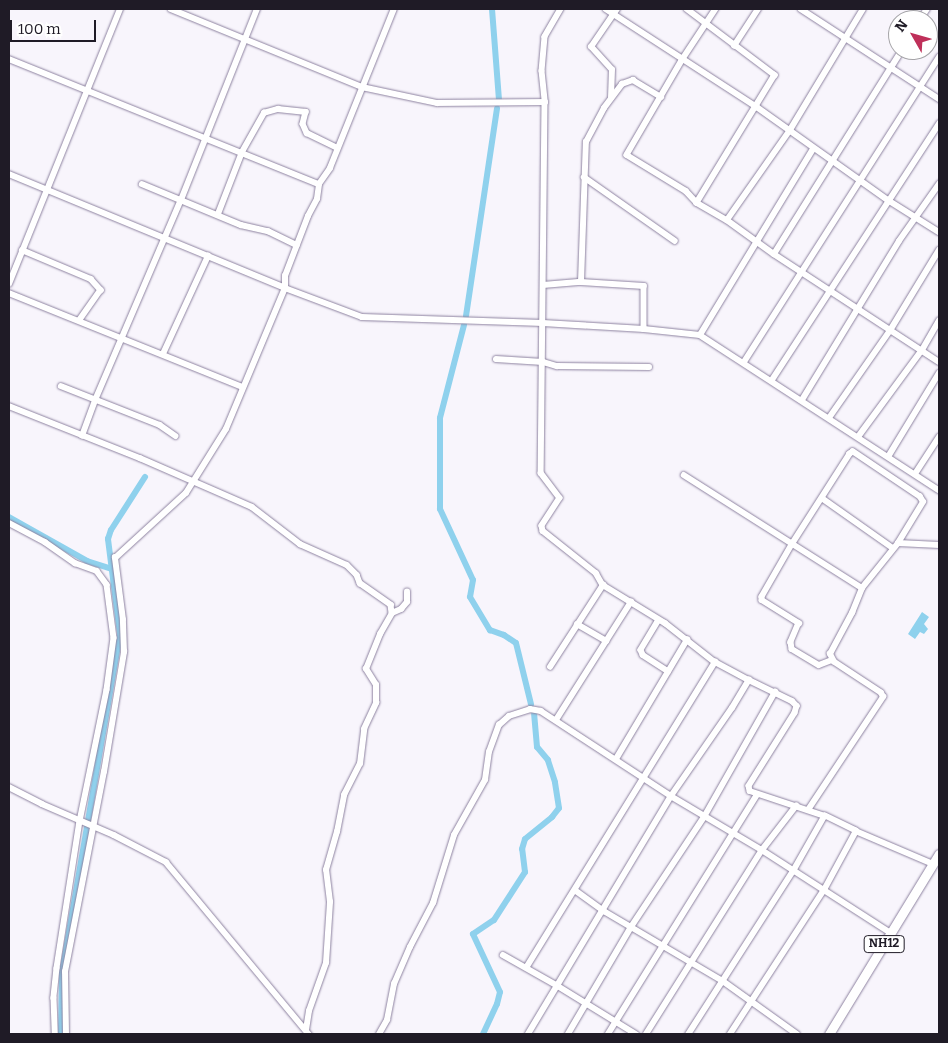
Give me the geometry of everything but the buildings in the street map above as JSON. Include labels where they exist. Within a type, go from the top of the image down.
[{"type":"highway","name":"NH12","points":[[829,1034],[939,854]]},
{"type":"street","points":[[9,284],[120,9]]},
{"type":"street","points":[[171,9],[362,87],[437,103],[545,102]]},
{"type":"street","points":[[82,436],[122,336],[181,200],[204,137],[257,9]]},
{"type":"street","points":[[66,1034],[64,972],[124,652],[123,620],[116,558],[168,512],[194,483],[226,429],[285,288],[285,276],[317,199],[319,184],[330,168],[394,9]]},
{"type":"street","points":[[561,9],[545,37],[542,71],[545,102],[541,473],[560,498],[542,526],[544,531],[596,573],[603,585],[659,620],[716,662],[792,701],[796,706],[795,713],[749,786],[750,791],[757,795],[825,816],[933,864]]},
{"type":"street","points":[[606,9],[616,11],[683,59],[790,130],[831,161],[939,232]]},
{"type":"street","points":[[687,9],[775,75],[697,203]]},
{"type":"street","points":[[716,9],[683,59],[627,155],[686,191],[697,203],[727,220],[774,254],[939,362]]},
{"type":"street","points":[[734,46],[758,9]]},
{"type":"street","points":[[802,9],[939,99]]},
{"type":"street","points":[[727,220],[790,130],[863,9]]},
{"type":"street","points":[[611,98],[612,70],[591,47],[616,11]]},
{"type":"street","points":[[744,362],[860,180],[922,87],[939,57]]},
{"type":"street","points":[[9,58],[319,184]]},
{"type":"street","points":[[774,254],[896,60]]},
{"type":"street","points":[[581,282],[586,142],[611,98],[622,84],[633,80],[661,97]]},
{"type":"street","points":[[218,214],[242,152],[264,113],[278,110],[306,112],[303,124],[307,132],[338,148]]},
{"type":"street","points":[[772,380],[939,124]]},
{"type":"street","points":[[700,336],[813,148]]},
{"type":"street","points":[[9,174],[285,288],[362,317],[543,323],[644,329],[700,336],[772,380],[939,490]]},
{"type":"street","points":[[584,177],[675,241]]},
{"type":"street","points":[[142,184],[241,225],[268,230],[297,245]]},
{"type":"street","points":[[802,400],[899,241],[918,218],[939,184]]},
{"type":"street","points":[[22,250],[91,279],[101,290],[80,320]]},
{"type":"street","points":[[829,418],[891,329],[939,250]]},
{"type":"street","points":[[163,354],[208,256]]},
{"type":"street","points":[[543,285],[581,282],[644,286],[644,329]]},
{"type":"street","points":[[9,293],[122,336],[243,387]]},
{"type":"street","points":[[858,437],[922,350],[939,321]]},
{"type":"street","points":[[496,359],[543,362],[557,366],[649,367]]},
{"type":"street","points":[[888,457],[939,373]]},
{"type":"street","points":[[61,386],[96,398],[160,425],[176,436]]},
{"type":"street","points":[[9,406],[33,417],[54,422],[82,436],[140,458],[194,483],[252,506],[300,544],[347,566],[357,575],[360,583],[391,605],[392,613]]},
{"type":"street","points":[[915,474],[939,437]]},
{"type":"street","points":[[808,810],[883,697],[881,693],[832,660],[830,654],[852,613],[862,588],[898,543],[923,500],[854,452],[850,454],[792,543],[763,592],[762,600],[799,623],[791,642],[792,649],[819,665],[832,660]]},
{"type":"street","points":[[684,475],[862,588]]},
{"type":"street","points":[[822,498],[893,548]]},
{"type":"street","points":[[9,523],[45,542],[75,563],[97,570],[107,585],[114,638],[107,690],[81,821],[57,968],[54,998],[55,1034]]},
{"type":"street","points":[[898,543],[939,545]]},
{"type":"street","points":[[550,667],[603,585]]},
{"type":"street","points":[[307,1032],[309,1011],[326,963],[330,902],[326,870],[337,832],[344,795],[360,764],[364,729],[376,703],[376,685],[366,669],[380,634],[392,613],[401,609],[407,602],[407,592]]},
{"type":"street","points":[[556,720],[631,602]]},
{"type":"street","points":[[659,620],[641,650],[643,655],[668,671]]},
{"type":"street","points":[[577,624],[606,641]]},
{"type":"street","points":[[616,759],[686,640]]},
{"type":"street","points":[[526,968],[716,662]]},
{"type":"street","points":[[528,1034],[672,796],[732,708],[748,680]]},
{"type":"street","points":[[568,1034],[631,927],[704,817],[775,692]]},
{"type":"street","points":[[379,1034],[387,1020],[394,984],[410,947],[433,903],[454,835],[485,780],[489,752],[499,725],[509,716],[530,709],[541,711],[556,720],[704,817],[762,850],[793,872],[891,934]]},
{"type":"street","points":[[9,787],[93,825],[166,862],[307,1032]]},
{"type":"street","points":[[608,1034],[757,795]]},
{"type":"street","points":[[646,1034],[762,850],[796,806]]},
{"type":"street","points":[[689,1034],[793,872],[825,816]]},
{"type":"street","points":[[730,1034],[824,890],[856,831]]},
{"type":"street","points":[[575,890],[604,911],[691,964],[723,981],[797,1034]]},
{"type":"street","points":[[502,955],[586,1002],[615,1023],[636,1034]]},
{"type":"water","points":[[922,612],[929,617],[924,624],[928,629],[924,634],[920,632],[915,639],[908,634]]},
{"type":"waterway","points":[[492,9],[499,99]]},
{"type":"waterway","points":[[466,316],[497,108]]},
{"type":"waterway","points":[[464,325],[440,418],[440,509],[473,580],[470,597],[490,630],[504,635],[516,643],[531,704]]},
{"type":"waterway","points":[[61,1034],[62,973],[120,634],[108,539],[111,530],[145,477]]},
{"type":"waterway","points":[[9,517],[87,561],[111,569]]},
{"type":"waterway","points":[[483,1034],[497,1004],[500,992],[473,934],[494,920],[525,872],[522,849],[525,839],[552,817],[559,808],[555,782],[548,760],[537,747],[534,714]]}]
